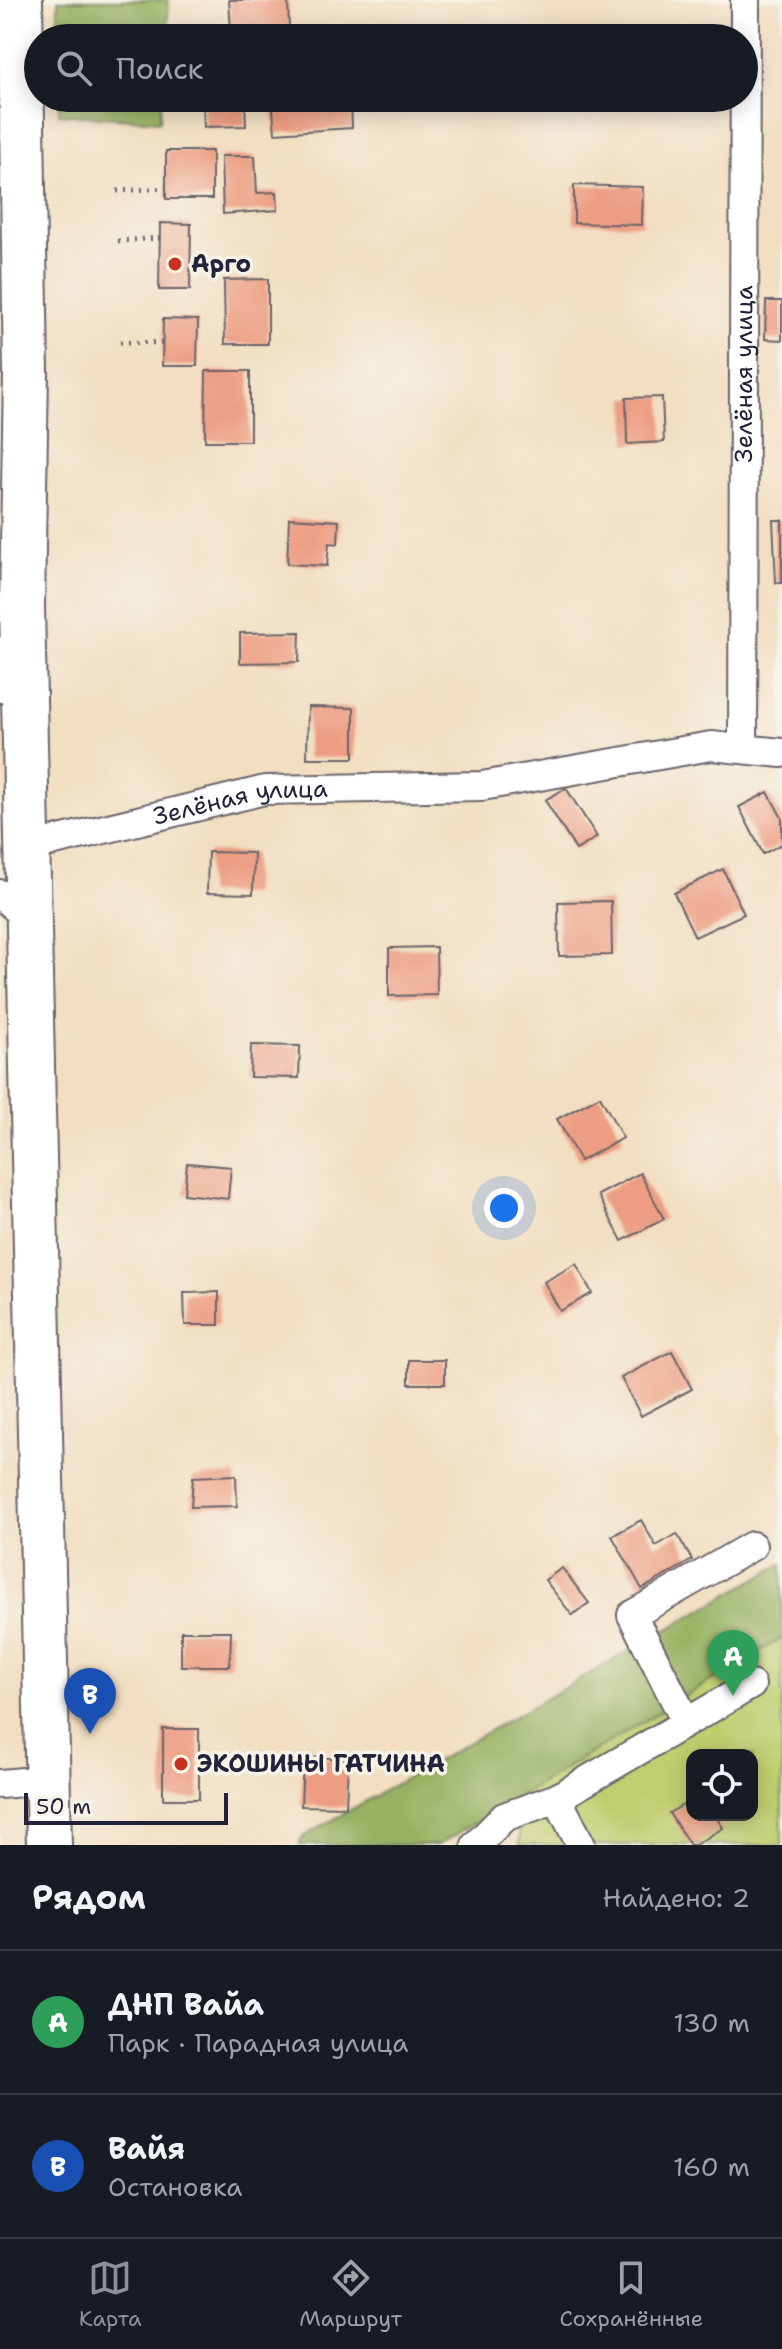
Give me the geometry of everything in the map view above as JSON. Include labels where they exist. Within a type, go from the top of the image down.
[{"type":"main road","points":[[20,0],[26,372],[22,606],[26,848],[14,907],[49,1845]]},
{"type":"main road","points":[[0,499],[22,606]]},
{"type":"street","name":"Зелёная улица","points":[[745,0],[745,24]]},
{"type":"street","name":"Зелёная улица","points":[[743,748],[745,112]]},
{"type":"street","points":[[0,688],[22,606]]},
{"type":"street","name":"Зелёная улица","points":[[26,848],[265,790],[482,786],[711,746],[782,753]]},
{"type":"street","points":[[686,1722],[632,1615],[752,1546]]},
{"type":"street","points":[[476,1845],[504,1817],[557,1798],[751,1685]]},
{"type":"street","points":[[0,1784],[47,1780]]},
{"type":"street","points":[[557,1798],[581,1845]]},
{"type":"path","points":[[117,191],[166,188]]},
{"type":"path","points":[[118,241],[160,238]]},
{"type":"path","points":[[120,342],[162,343]]},
{"type":"green space","points":[[58,0],[169,0],[168,24],[58,24]]},
{"type":"green space","points":[[59,112],[161,112],[160,121]]},
{"type":"green space","points":[[782,1564],[782,1638],[438,1845],[299,1845],[303,1837]]},
{"type":"green space","points":[[782,1638],[782,1845],[520,1845],[520,1794]]},
{"type":"building","points":[[229,0],[288,0],[289,24],[231,24]]},
{"type":"building","points":[[203,112],[246,112],[246,126],[204,127]]},
{"type":"building","points":[[273,112],[351,112],[352,128],[275,133]]},
{"type":"building","points":[[166,151],[212,151],[212,199],[166,199]]},
{"type":"building","points":[[221,156],[255,156],[257,193],[277,192],[278,210],[223,214]]},
{"type":"building","points":[[574,185],[643,187],[642,225],[574,223]]},
{"type":"building","name":"Арго","points":[[160,223],[191,224],[190,290],[159,290]]},
{"type":"building","points":[[268,279],[268,344],[225,344],[224,280]]},
{"type":"building","points":[[766,301],[782,301],[782,340],[765,339]]},
{"type":"building","points":[[163,319],[198,320],[197,366],[162,366]]},
{"type":"building","points":[[206,371],[250,371],[250,441],[205,441]]},
{"type":"building","points":[[662,397],[664,442],[627,444],[626,398]]},
{"type":"building","points":[[289,518],[339,521],[338,544],[329,543],[327,566],[287,564]]},
{"type":"building","points":[[773,520],[782,520],[782,583],[776,583]]},
{"type":"building","points":[[300,632],[299,662],[240,663],[240,633]]},
{"type":"building","points":[[308,707],[354,708],[354,758],[307,758]]},
{"type":"building","points":[[566,788],[597,837],[576,850],[545,800]]},
{"type":"building","points":[[768,792],[782,818],[782,844],[763,854],[739,807]]},
{"type":"building","points":[[208,852],[254,853],[253,894],[207,893]]},
{"type":"building","points":[[723,869],[744,914],[695,937],[674,893]]},
{"type":"building","points":[[611,901],[612,955],[559,956],[558,902]]},
{"type":"building","points":[[436,947],[437,995],[389,996],[389,948]]},
{"type":"building","points":[[251,1045],[300,1046],[299,1078],[250,1077]]},
{"type":"building","points":[[600,1096],[623,1138],[580,1161],[557,1119]]},
{"type":"building","points":[[187,1163],[231,1167],[228,1199],[184,1194]]},
{"type":"building","points":[[640,1173],[664,1219],[622,1241],[598,1195]]},
{"type":"building","points":[[576,1264],[592,1293],[560,1311],[544,1282]]},
{"type":"building","points":[[219,1292],[219,1325],[185,1325],[184,1293]]},
{"type":"building","points":[[672,1351],[692,1389],[641,1416],[621,1378]]},
{"type":"building","points":[[409,1360],[445,1360],[445,1384],[409,1384]]},
{"type":"building","points":[[236,1475],[237,1506],[191,1507],[193,1477]]},
{"type":"building","points":[[641,1520],[656,1546],[677,1534],[692,1560],[642,1589],[612,1536]]},
{"type":"building","points":[[562,1568],[589,1603],[572,1615],[545,1580]]},
{"type":"building","points":[[181,1631],[231,1631],[230,1666],[181,1666]]},
{"type":"building","name":"ЭКОШИНЫ ГАТЧИНА","points":[[163,1729],[199,1729],[199,1799],[163,1799]]},
{"type":"building","points":[[303,1757],[348,1759],[346,1807],[301,1806]]},
{"type":"building","points":[[686,1803],[686,1821],[719,1821],[723,1828],[690,1845],[669,1813]]},
{"type":"place","name":"Арго","points":[[175,264]]},
{"type":"place","name":"ДНП Вайа","points":[[733,1696]]},
{"type":"place","name":"Вайя","points":[[90,1734]]},
{"type":"place","name":"ЭКОШИНЫ ГАТЧИНА","points":[[181,1764]]}]
